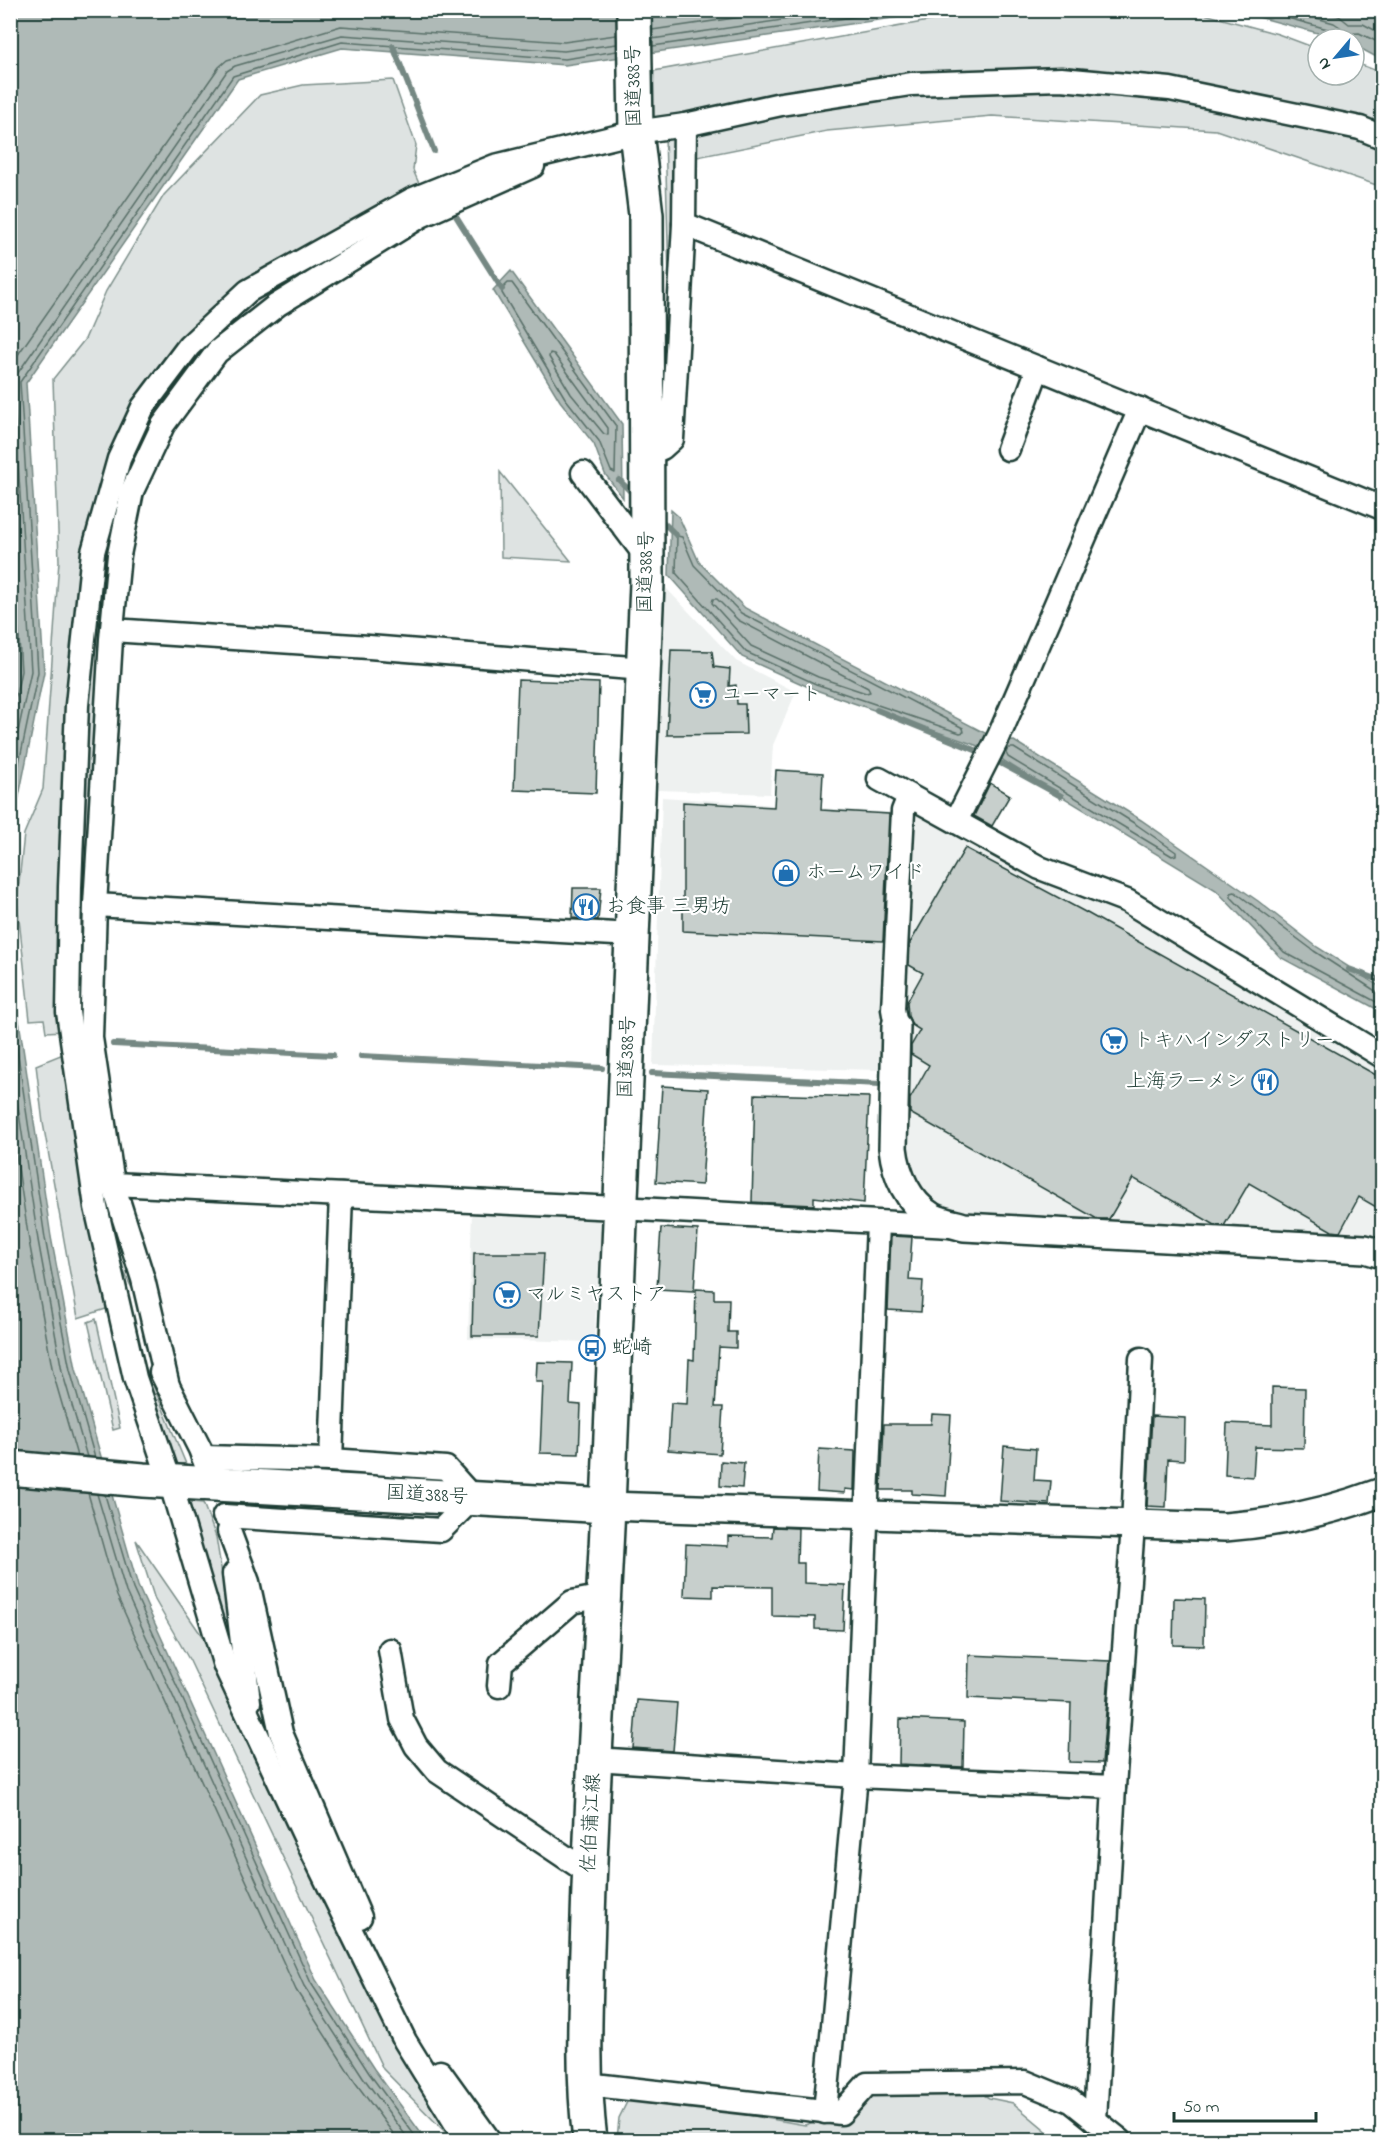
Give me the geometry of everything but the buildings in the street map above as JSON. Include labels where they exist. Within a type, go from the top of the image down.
[{"type":"main road","name":"国道388号","points":[[10,1468],[156,1481],[608,1506],[648,544],[646,216],[635,123],[634,10]]},
{"type":"main road","name":"佐伯蒲江線","points":[[590,2140],[586,2084],[585,2001],[589,1873],[608,1506]]},
{"type":"street","points":[[168,1386],[143,1278],[113,1185],[91,1038],[95,905],[112,630],[119,555],[132,491],[163,425],[217,352],[277,305],[421,216],[515,176],[569,148],[635,123],[685,124],[781,104],[911,84],[1061,79],[1170,89],[1360,128],[1383,137]]},
{"type":"street","points":[[648,469],[662,448],[672,439],[684,224],[685,124]]},
{"type":"street","points":[[466,2140],[405,2041],[252,1725],[225,1666],[156,1481],[96,1207],[68,1012],[69,888],[77,705],[93,552],[119,459],[143,407],[189,346],[248,291],[411,200],[495,166],[569,148]]},
{"type":"street","points":[[684,224],[1383,508]]},
{"type":"street","points":[[1008,449],[1038,368]]},
{"type":"street","points":[[956,822],[999,736],[1140,409]]},
{"type":"street","points":[[583,473],[648,544]]},
{"type":"street","points":[[112,630],[369,647],[644,669]]},
{"type":"street","points":[[879,779],[1040,868],[1128,901],[1383,1056]]},
{"type":"street","points":[[909,796],[903,811],[893,1009],[896,1026],[893,1148],[895,1167],[902,1182],[921,1208],[933,1217],[964,1227]]},
{"type":"street","points":[[95,905],[633,935]]},
{"type":"street","points":[[113,1185],[622,1208],[1365,1249],[1383,1254]]},
{"type":"street","points":[[331,1460],[341,1195]]},
{"type":"street","points":[[825,2112],[856,1776],[878,1222]]},
{"type":"street","points":[[111,1274],[204,1461],[331,1460],[446,1468],[473,1498],[441,1530],[224,1516]]},
{"type":"street","points":[[1095,2120],[1114,1787],[1133,1525],[1141,1359]]},
{"type":"street","points":[[608,1506],[1226,1527],[1314,1514],[1383,1492]]},
{"type":"street","points":[[224,1516],[252,1725]]},
{"type":"street","points":[[224,1516],[248,1582],[281,1733],[360,1917],[432,2061],[489,2140]]},
{"type":"street","points":[[499,1686],[501,1663],[572,1602],[604,1596]]},
{"type":"street","points":[[390,1650],[402,1719],[416,1746],[436,1771],[589,1873]]},
{"type":"street","points":[[595,1760],[856,1776],[1114,1787]]},
{"type":"street","points":[[586,2084],[841,2113],[867,2084],[1025,2082],[1071,2101],[1120,2140]]},
{"type":"shaded area","points":[[1004,11],[1197,12],[1278,34],[1306,44],[1306,87],[1366,87],[1366,67],[1382,73],[1382,187],[1216,130],[992,116],[827,131],[677,161],[672,308],[669,279],[665,135],[650,123],[654,71],[934,20]]},
{"type":"shaded area","points":[[393,80],[416,145],[413,170],[421,188],[182,341],[88,541],[63,1031],[46,1032],[44,1019],[30,1020],[17,901],[24,834],[43,789],[59,561],[53,379],[85,339],[106,291],[164,195],[260,95],[303,85]]},
{"type":"shaded area","points":[[414,203],[218,347],[128,484],[86,1006],[71,1010],[74,851],[97,549],[145,411],[193,349],[255,292]]},
{"type":"shaded area","points":[[500,472],[571,561],[501,557]]},
{"type":"shaded area","points":[[665,587],[736,661],[796,692],[773,745],[770,794],[658,790]]},
{"type":"shaded area","points":[[662,797],[895,813],[882,1070],[653,1065]]},
{"type":"shaded area","name":"トキハインダストリー","points":[[925,810],[1110,900],[1382,1065],[1382,1240],[963,1222],[921,1187],[902,1157],[899,975],[910,817]]},
{"type":"shaded area","points":[[63,1054],[87,1219],[109,1308],[78,1318],[43,1123],[36,1065]]},
{"type":"shaded area","points":[[109,1187],[137,1299],[106,1234],[98,1196]]},
{"type":"shaded area","points":[[472,1210],[602,1216],[594,1342],[468,1339]]},
{"type":"shaded area","points":[[96,1319],[120,1428],[113,1430],[88,1322]]},
{"type":"shaded area","points":[[128,1325],[186,1464],[171,1465]]},
{"type":"shaded area","points":[[191,1502],[203,1503],[216,1537],[239,1679],[185,1515]]},
{"type":"shaded area","points":[[136,1540],[213,1652],[451,2138],[383,2069],[190,1661],[155,1600]]},
{"type":"shaded area","points":[[971,2088],[989,2098],[1013,2103],[1049,2133],[1069,2140],[617,2140],[619,2118],[629,2098],[645,2097],[805,2125],[819,2120],[835,2098],[848,2092]]},
{"type":"water","points":[[11,11],[941,11],[565,65],[342,48],[238,79],[26,383],[44,672],[11,836]]},
{"type":"water","points":[[1236,11],[1382,11],[1382,60],[1366,51],[1366,27],[1306,27],[1306,30]]},
{"type":"water","points":[[511,271],[622,424],[623,498],[605,474],[594,444],[560,401],[493,290]]},
{"type":"water","points":[[671,510],[679,517],[699,562],[745,608],[987,734],[981,747],[813,689],[742,657],[669,575]]},
{"type":"water","points":[[1014,741],[1141,820],[1258,901],[1317,947],[1382,988],[1382,1012],[1280,957],[1216,890],[1004,761],[998,755],[1004,742]]},
{"type":"water","points":[[10,960],[51,1237],[76,1369],[138,1586],[316,1980],[374,2069],[426,2140],[11,2140]]},
{"type":"waterway","points":[[393,46],[434,151]]},
{"type":"waterway","points":[[456,216],[502,289]]},
{"type":"waterway","points":[[619,480],[635,496]]},
{"type":"waterway","points":[[658,517],[676,535]]},
{"type":"waterway","points":[[877,710],[985,754]]},
{"type":"waterway","points":[[993,759],[1061,796]]},
{"type":"waterway","points":[[1349,969],[1382,981]]},
{"type":"waterway","points":[[113,1044],[333,1055]]},
{"type":"waterway","points":[[361,1056],[602,1068]]},
{"type":"waterway","points":[[652,1073],[880,1084]]},
{"type":"place","name":"ユーマート","points":[[703,695]]},
{"type":"place","name":"ホームワイド","points":[[786,873]]},
{"type":"place","name":"お食事 三男坊","points":[[586,907]]},
{"type":"place","name":"トキハインダストリー","points":[[1114,1041]]},
{"type":"place","name":"上海ラーメン","points":[[1265,1082]]},
{"type":"place","name":"マルミヤストア","points":[[507,1295]]},
{"type":"place","name":"蛇崎","points":[[592,1348]]}]
